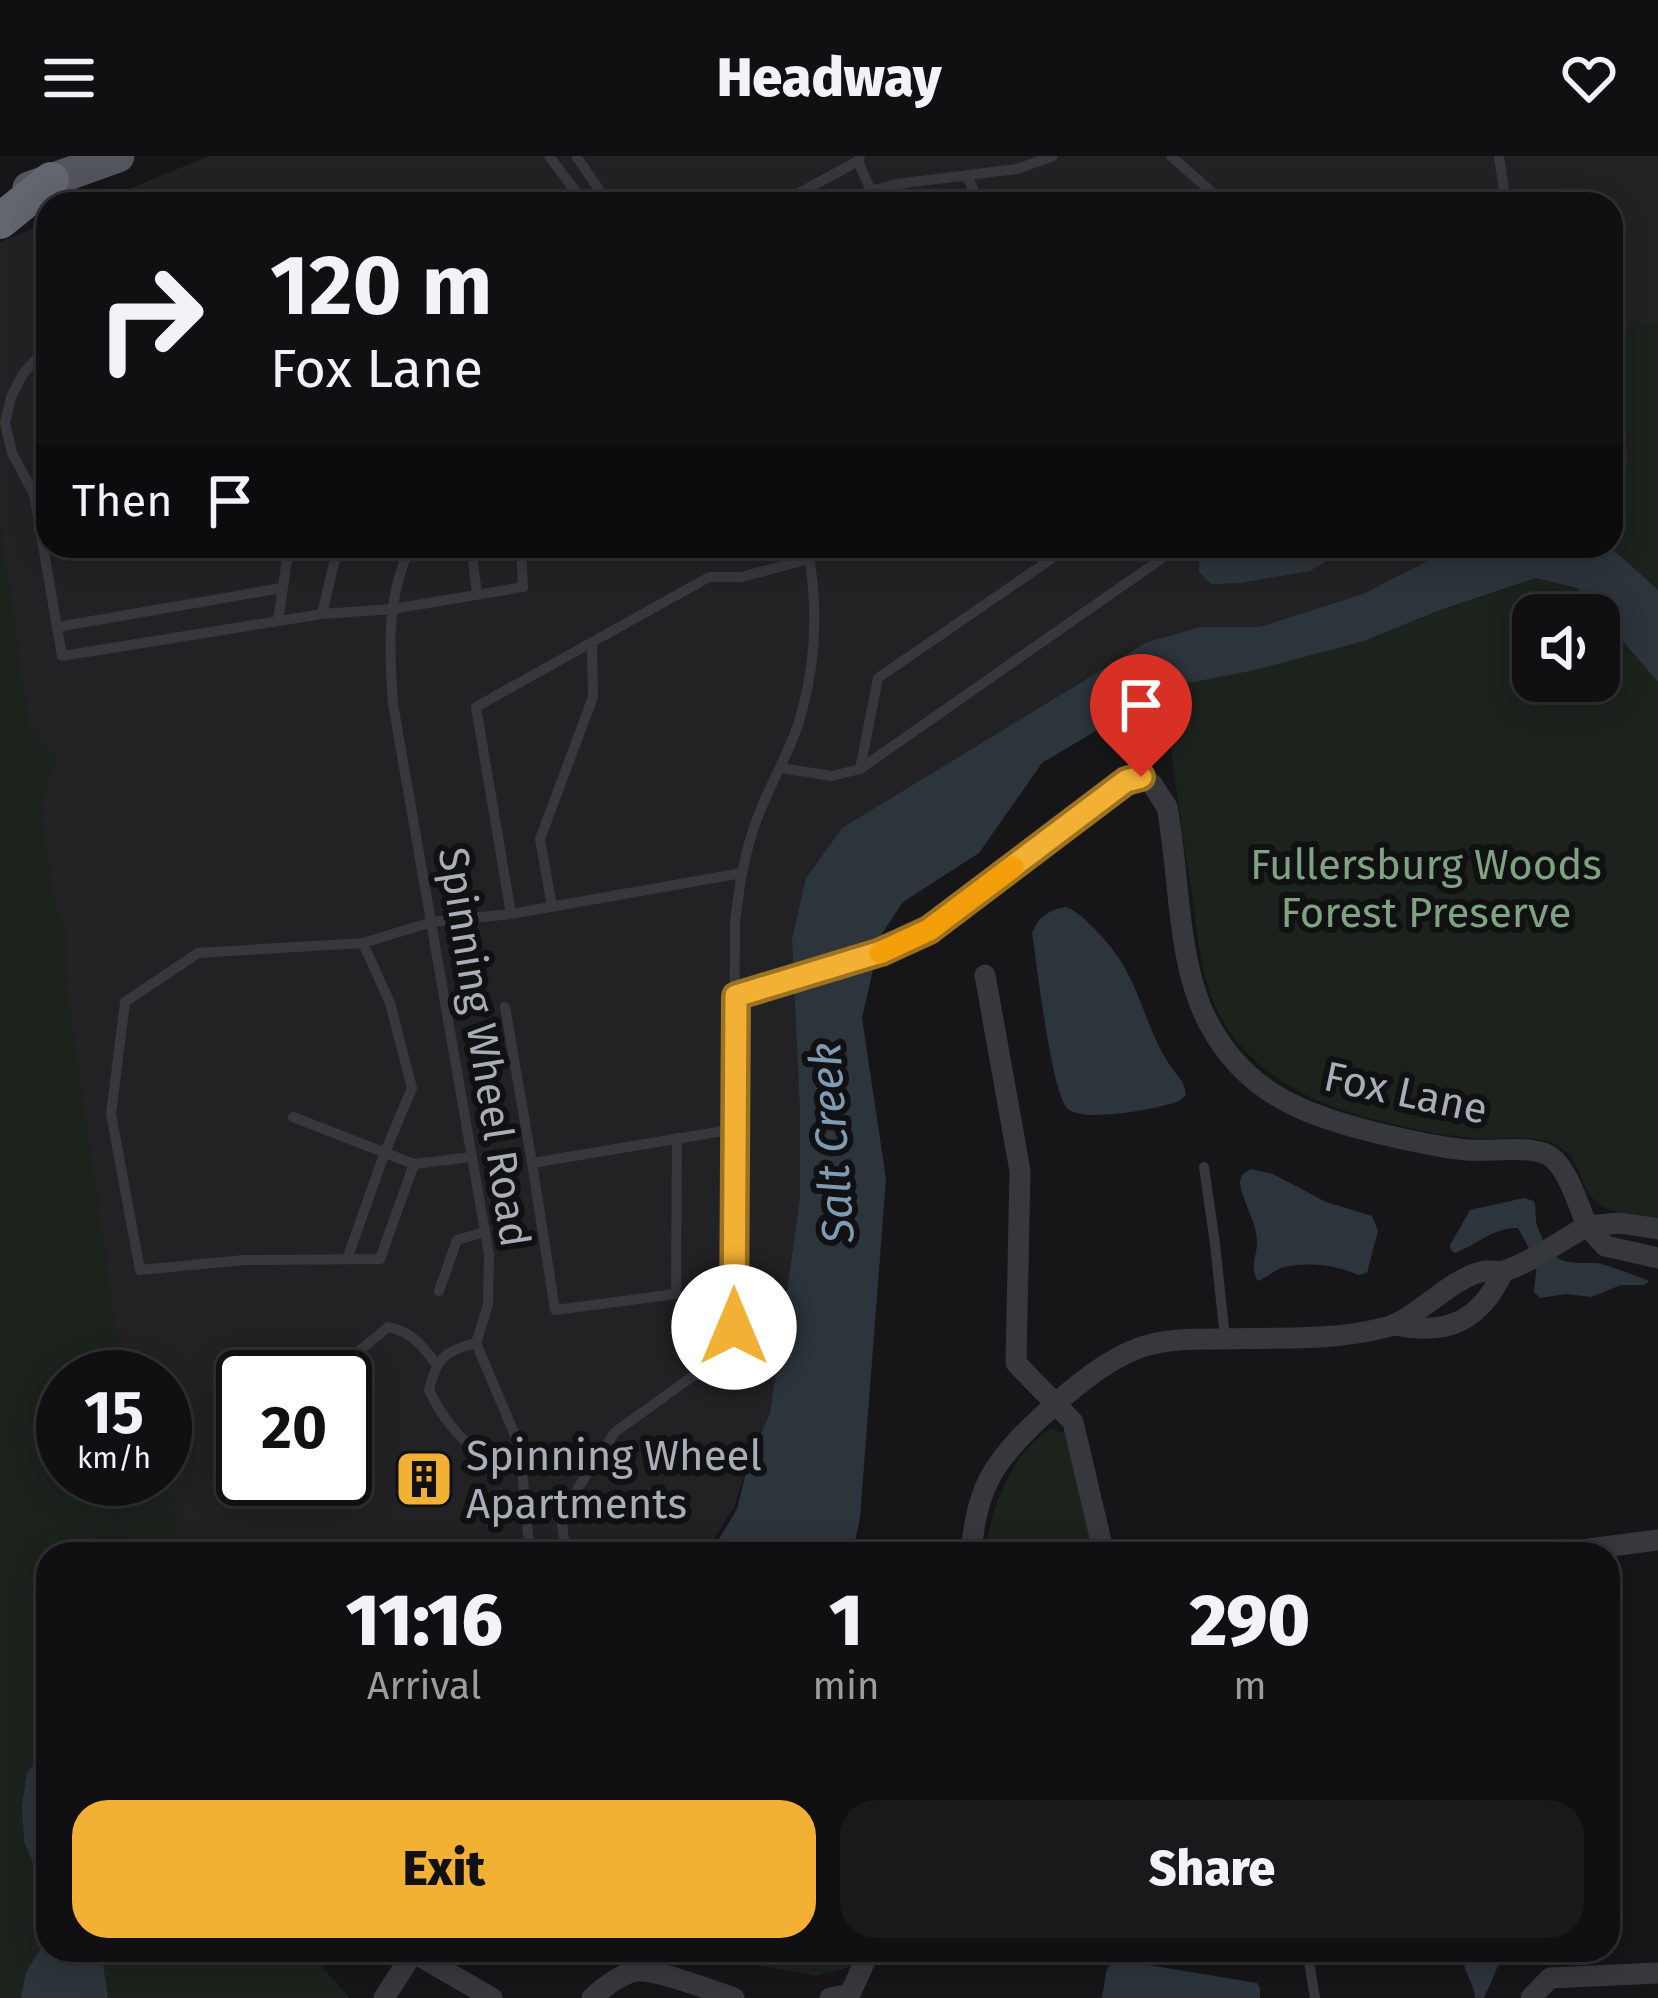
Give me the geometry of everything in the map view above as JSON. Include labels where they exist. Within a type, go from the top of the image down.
[{"type":"highway","points":[[36,192],[51,180]]},
{"type":"highway","points":[[0,221],[36,192]]},
{"type":"main road","points":[[0,199],[95,160]]},
{"type":"street","name":"Fox Lane","points":[[736,996],[881,952],[929,930],[1126,781],[1141,777],[1152,784],[1167,807],[1192,987],[1221,1045],[1244,1069],[1272,1095],[1331,1121],[1460,1149],[1522,1150],[1552,1157],[1588,1226]]},
{"type":"street","points":[[985,975],[1020,1171],[1016,1363],[1073,1422],[1101,1542]]},
{"type":"street","points":[[972,1542],[975,1514],[1009,1446],[1054,1405],[1109,1364],[1141,1347],[1185,1339],[1360,1334],[1395,1325],[1481,1271],[1503,1272],[1588,1226],[1620,1223],[1658,1229]]},
{"type":"street","points":[[1588,1226],[1605,1246],[1658,1258]]},
{"type":"street","points":[[1395,1325],[1445,1328],[1477,1312],[1492,1296],[1503,1272]]},
{"type":"street","points":[[1620,1545],[1658,1540]]},
{"type":"street","points":[[384,1998],[405,1962]]},
{"type":"street","points":[[430,1962],[492,1998]]},
{"type":"street","points":[[845,1997],[864,1962]]},
{"type":"street","points":[[592,1998],[635,1970],[734,1998]]},
{"type":"street","points":[[1531,1998],[1550,1978],[1658,1973]]},
{"type":"lane","points":[[549,156],[576,192]]},
{"type":"lane","points":[[576,156],[601,192]]},
{"type":"lane","points":[[868,192],[896,184],[1017,169],[1053,156]]},
{"type":"lane","points":[[1171,156],[1208,192]]},
{"type":"lane","points":[[1499,156],[1504,192]]},
{"type":"lane","points":[[800,192],[859,159],[872,190]]},
{"type":"lane","points":[[967,175],[975,192]]},
{"type":"lane","points":[[36,359],[11,397],[5,423],[36,506]]},
{"type":"lane","points":[[45,558],[62,656],[523,586],[522,558]]},
{"type":"lane","points":[[278,621],[287,558]]},
{"type":"lane","points":[[322,614],[335,558]]},
{"type":"lane","name":"Spinning Wheel Road","points":[[405,558],[388,636],[393,704],[489,1255],[488,1305],[476,1343]]},
{"type":"lane","points":[[472,558],[477,594]]},
{"type":"lane","points":[[511,914],[476,706],[709,577],[740,577],[794,558]]},
{"type":"lane","points":[[564,1542],[562,1524],[578,1488],[615,1432],[693,1376],[731,1364],[735,922],[756,822],[802,713],[814,653],[809,558]]},
{"type":"lane","points":[[860,770],[878,678],[1053,558]]},
{"type":"lane","points":[[780,768],[832,776],[860,770],[1160,558]]},
{"type":"lane","points":[[57,627],[283,588]]},
{"type":"lane","points":[[552,907],[540,838],[593,697],[592,642]]},
{"type":"lane","points":[[414,1163],[380,1259],[244,1260],[140,1270],[111,1114],[125,1002],[198,953],[363,943],[432,922],[511,914],[742,873]]},
{"type":"lane","points":[[347,1259],[412,1088],[390,1003],[363,943]]},
{"type":"lane","points":[[505,1006],[555,1310],[676,1294],[677,1138]]},
{"type":"lane","points":[[293,1117],[414,1163],[472,1157]]},
{"type":"lane","points":[[532,1162],[735,1129]]},
{"type":"lane","points":[[1204,1167],[1225,1338]]},
{"type":"lane","points":[[439,1291],[457,1240],[485,1232]]},
{"type":"lane","points":[[360,1350],[388,1327],[403,1330],[436,1364]]},
{"type":"lane","points":[[520,1447],[498,1453],[477,1449],[439,1410],[429,1390],[436,1364],[454,1348],[476,1343],[520,1447],[529,1542]]},
{"type":"lane","points":[[1309,1962],[1316,1998]]},
{"type":"shaded area","points":[[209,156],[1658,156],[1658,323],[1623,329],[1623,192],[121,192]]},
{"type":"shaded area","points":[[36,227],[36,558],[1434,558],[1363,594],[1259,627],[1200,627],[1147,642],[842,828],[806,878],[800,1197],[770,1413],[734,1507],[712,1542],[150,1542],[159,1506],[192,1506],[192,1350],[116,1350],[0,569],[0,242]]},
{"type":"shaded area","points":[[1623,418],[1631,469],[1623,470]]},
{"type":"green space","name":"Fullersburg Woods Forest Preserve","points":[[1658,323],[1658,1219],[1603,1206],[1590,1195],[1567,1153],[1546,1141],[1459,1137],[1365,1117],[1292,1088],[1251,1057],[1220,1015],[1205,977],[1163,691],[1364,641],[1536,578],[1555,558],[1623,558],[1623,470],[1631,469],[1623,414],[1623,329]]},
{"type":"green space","points":[[0,521],[29,725],[55,763],[41,810],[54,900],[67,933],[66,983],[119,1350],[36,1350],[36,1506],[172,1506],[178,1542],[36,1542],[36,1962],[318,1962],[350,1998],[0,1998]]},
{"type":"green space","points":[[1051,1429],[1069,1434],[1096,1542],[987,1542],[1005,1484],[1037,1439]]},
{"type":"green space","points":[[740,1962],[854,1962],[816,1976]]},
{"type":"water","points":[[1200,558],[1332,558],[1310,571],[1240,583],[1211,584],[1199,572]]},
{"type":"water","name":"Salt Creek","points":[[1434,558],[1622,558],[1658,590],[1658,682],[1620,638],[1620,594],[1582,594],[1577,588],[1536,578],[1364,641],[1178,685],[1042,763],[979,853],[903,902],[881,935],[862,1018],[886,1179],[855,1542],[717,1542],[737,1509],[749,1460],[770,1413],[800,1197],[792,939],[806,878],[842,828],[1147,642],[1200,627],[1259,627],[1363,594]]},
{"type":"water","points":[[1066,907],[1088,922],[1120,960],[1158,1045],[1183,1084],[1186,1095],[1179,1101],[1105,1115],[1068,1109],[1050,1054],[1032,933],[1045,915]]},
{"type":"water","points":[[1250,1169],[1273,1174],[1326,1202],[1372,1216],[1378,1231],[1367,1273],[1303,1265],[1281,1268],[1258,1281],[1256,1234],[1240,1182]]},
{"type":"water","points":[[1524,1198],[1534,1201],[1543,1240],[1559,1259],[1600,1264],[1649,1281],[1591,1297],[1540,1298],[1534,1292],[1537,1263],[1518,1228],[1494,1233],[1455,1253],[1451,1250],[1470,1210]]},
{"type":"water","points":[[36,1762],[36,1871],[24,1841],[27,1773]]},
{"type":"water","points":[[36,1956],[36,1962],[103,1962],[108,1998],[21,1998],[26,1972]]},
{"type":"water","points":[[1111,1962],[1130,1962],[1257,1983],[1260,1998],[1102,1998]]},
{"type":"water","points":[[1500,1962],[1484,1998],[1475,1998],[1464,1963]]},
{"type":"slow traffic","points":[[880,953],[929,930],[1013,867]]},
{"type":"place","name":"Spinning Wheel Apartments","points":[[424,1479]]},
{"type":"route","points":[[734,1327],[736,996],[881,952],[929,930],[1126,781],[1141,777]]}]
